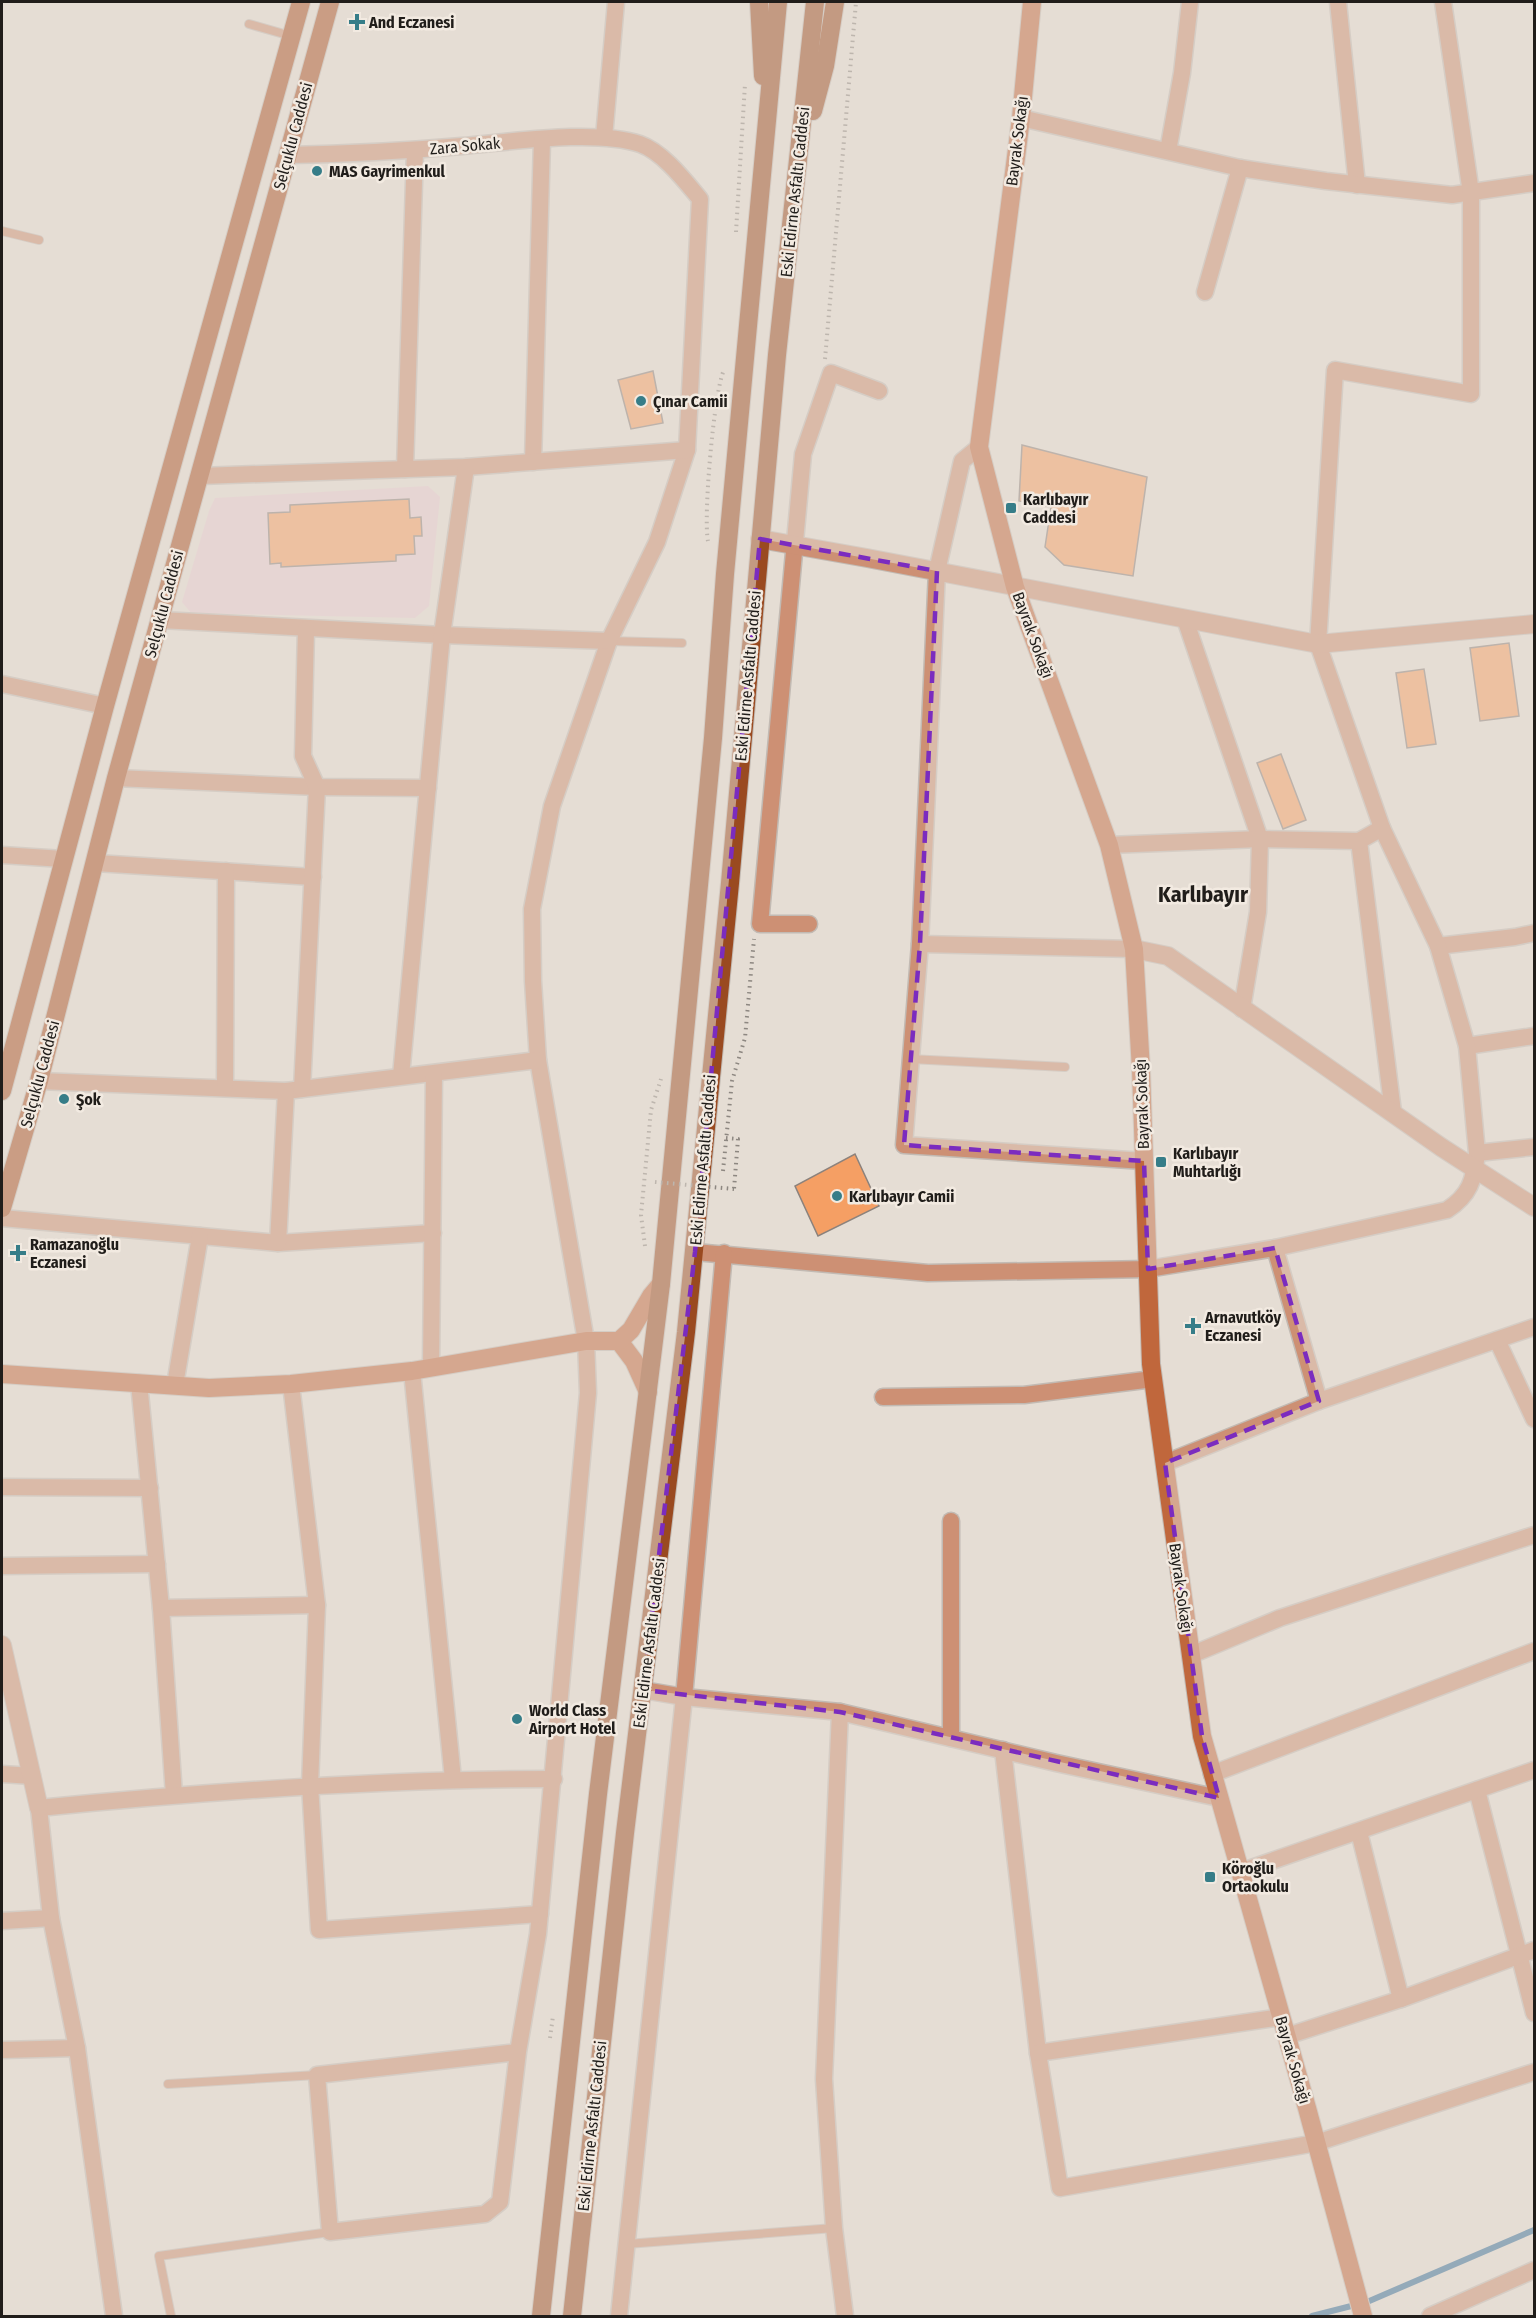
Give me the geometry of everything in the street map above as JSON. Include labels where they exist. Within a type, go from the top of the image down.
[{"type":"highway","points":[[759,2],[760,41],[768,110]]},
{"type":"highway","name":"Eski Edirne Asfaltı Caddesi","points":[[541,2316],[598,1794],[661,1284],[778,2]]},
{"type":"highway","name":"Eski Edirne Asfaltı Caddesi","points":[[572,2316],[620,1878],[695,1252],[777,355],[815,2]]},
{"type":"highway","points":[[799,165],[825,66],[835,2]]},
{"type":"main road","name":"Selçuklu Caddesi","points":[[2,1091],[105,706],[301,2]]},
{"type":"main road","name":"Selçuklu Caddesi","points":[[2,1208],[39,1081],[116,778],[330,2]]},
{"type":"main road","name":"Bayrak Sokağı","points":[[1032,2],[1021,118],[979,447],[1015,587],[1109,845],[1134,949],[1153,1379],[1202,1736],[1363,2316]]},
{"type":"main road","points":[[291,36],[318,44]]},
{"type":"main road","points":[[171,473],[200,476]]},
{"type":"main road","points":[[2,1374],[209,1388],[291,1384],[412,1371],[586,1341],[619,1341],[631,1330],[651,1296],[661,1284]]},
{"type":"main road","points":[[619,1341],[634,1361],[648,1392]]},
{"type":"street","points":[[604,137],[616,2]]},
{"type":"street","points":[[1168,151],[1182,72],[1190,2]]},
{"type":"street","points":[[1338,2],[1358,185]]},
{"type":"street","points":[[695,1252],[928,1273],[1148,1269],[1275,1248],[1447,1210],[1467,1193],[1476,1161],[1467,1046],[1438,946],[1382,828],[1318,644],[1335,370],[1471,394],[1471,193],[1443,2]]},
{"type":"street","points":[[1021,118],[1240,168],[1358,185],[1452,195],[1534,183]]},
{"type":"street","name":"Zara Sokak","points":[[288,155],[415,150],[604,137],[642,144],[676,168],[700,200],[687,450]]},
{"type":"street","points":[[533,462],[542,140]]},
{"type":"street","points":[[405,470],[415,150]]},
{"type":"street","points":[[1205,292],[1240,168]]},
{"type":"street","points":[[809,924],[760,924],[803,454],[831,373],[879,391]]},
{"type":"street","points":[[979,447],[962,461],[937,571],[920,944],[904,1145],[1144,1161]]},
{"type":"street","points":[[200,476],[466,467],[687,450],[657,542],[609,641],[552,806],[532,909],[532,981],[538,1060],[586,1341],[588,1393],[540,1914],[518,2052],[500,2202],[485,2214],[330,2232],[317,2075],[518,2052]]},
{"type":"street","points":[[401,1076],[442,636],[466,467]]},
{"type":"street","points":[[760,540],[937,571],[1318,644],[1534,624]]},
{"type":"street","points":[[1185,619],[1260,839],[1258,912],[1242,1009]]},
{"type":"street","points":[[160,620],[442,636],[609,641]]},
{"type":"street","points":[[278,1244],[313,877],[317,787],[303,756],[306,629]]},
{"type":"street","points":[[2,684],[105,706]]},
{"type":"street","points":[[116,778],[317,787],[428,788]]},
{"type":"street","points":[[1109,845],[1260,839],[1359,841],[1382,828]]},
{"type":"street","points":[[1359,841],[1393,1112]]},
{"type":"street","points":[[2,855],[63,859]]},
{"type":"street","points":[[96,863],[313,877]]},
{"type":"street","points":[[225,1087],[226,871]]},
{"type":"street","points":[[1438,946],[1515,938],[1534,933]]},
{"type":"street","points":[[920,944],[1134,949],[1168,956],[1441,1147],[1476,1161],[1534,1207]]},
{"type":"street","points":[[1467,1046],[1534,1036]]},
{"type":"street","points":[[39,1081],[294,1090],[538,1060]]},
{"type":"street","points":[[431,1367],[434,1074]]},
{"type":"street","points":[[1476,1161],[1534,1147]]},
{"type":"street","points":[[2,1218],[278,1244],[433,1233]]},
{"type":"street","points":[[175,1386],[200,1236]]},
{"type":"street","points":[[1275,1248],[1319,1401]]},
{"type":"street","name":"Eski Edirne Asfaltı Caddesi","points":[[619,2316],[684,1696],[724,1253]]},
{"type":"street","points":[[1165,1463],[1319,1401],[1534,1327]]},
{"type":"street","points":[[1497,1340],[1534,1419]]},
{"type":"street","points":[[412,1371],[453,1779]]},
{"type":"street","points":[[883,1397],[1024,1395],[1153,1379]]},
{"type":"street","points":[[140,1383],[161,1608],[174,1795]]},
{"type":"street","points":[[291,1384],[317,1605],[310,1785],[319,1930],[540,1914]]},
{"type":"street","points":[[2,1487],[150,1488]]},
{"type":"street","points":[[951,1521],[951,1738]]},
{"type":"street","points":[[1191,1655],[1280,1618],[1534,1535]]},
{"type":"street","points":[[2,1566],[157,1564]]},
{"type":"street","points":[[161,1608],[317,1605]]},
{"type":"street","points":[[2,1645],[39,1808],[51,1918],[77,2048],[114,2316]]},
{"type":"street","points":[[1212,1774],[1534,1651]]},
{"type":"street","points":[[643,1690],[840,1712],[1219,1798]]},
{"type":"street","points":[[840,1712],[824,2079],[834,2228],[845,2316]]},
{"type":"street","points":[[1003,1750],[1038,2053],[1060,2188],[1316,2143],[1534,2072]]},
{"type":"street","points":[[1240,1872],[1534,1770]]},
{"type":"street","points":[[2,1774],[32,1776]]},
{"type":"street","points":[[39,1808],[310,1785],[453,1779],[554,1779]]},
{"type":"street","points":[[1477,1790],[1527,1953],[1534,2013]]},
{"type":"street","points":[[1359,1832],[1401,1999]]},
{"type":"street","points":[[2,1921],[51,1918]]},
{"type":"street","points":[[1287,2036],[1401,1999],[1527,1953]]},
{"type":"street","points":[[1038,2053],[1281,2017]]},
{"type":"street","points":[[2,2050],[77,2048]]},
{"type":"street","points":[[1430,2316],[1534,2270]]},
{"type":"lane","points":[[249,24],[291,36]]},
{"type":"lane","points":[[2,231],[39,240]]},
{"type":"lane","points":[[609,641],[682,643]]},
{"type":"lane","points":[[910,1059],[1065,1067]]},
{"type":"lane","points":[[168,2084],[317,2075]]},
{"type":"lane","points":[[627,2244],[834,2228]]},
{"type":"lane","points":[[171,2316],[159,2256],[330,2232]]},
{"type":"path","points":[[735,242],[745,81]]},
{"type":"path","points":[[709,544],[706,518],[718,392],[721,375],[728,362]]},
{"type":"path","points":[[646,1254],[641,1215],[651,1110],[663,1073]]},
{"type":"path","points":[[655,1182],[734,1189],[738,1139],[726,1138]]},
{"type":"highlighted area","points":[[760,539],[937,571],[920,944],[904,1145],[1144,1161],[1148,1269],[1275,1248],[1319,1401],[1165,1463],[1202,1736],[1219,1798],[840,1712],[643,1690],[695,1252]]},
{"type":"shaded area","points":[[428,486],[440,497],[429,606],[415,618],[191,613],[182,602],[215,498]]},
{"type":"building","name":"Çınar Camii","points":[[653,371],[663,423],[631,429],[618,380]]},
{"type":"building","points":[[1022,445],[1147,477],[1133,576],[1064,565],[1045,547],[1051,507],[1019,501]]},
{"type":"building","points":[[409,499],[410,518],[421,517],[422,536],[414,536],[415,554],[396,555],[396,561],[281,567],[281,563],[270,564],[268,513],[290,512],[290,505]]},
{"type":"building","points":[[1509,643],[1519,716],[1480,721],[1470,648]]},
{"type":"building","points":[[1424,669],[1436,744],[1407,748],[1396,673]]},
{"type":"building","points":[[1281,754],[1306,820],[1283,829],[1257,763]]},
{"type":"building","name":"Karlıbayır Camii","points":[[855,1154],[879,1206],[818,1236],[795,1186]]},
{"type":"waterway","points":[[1312,2316],[1367,2302],[1534,2230]]},
{"type":"place","name":"And Eczanesi","points":[[357,22]]},
{"type":"place","name":"MAS Gayrimenkul","points":[[317,171]]},
{"type":"place","name":"Çınar Camii","points":[[641,401]]},
{"type":"place","name":"Karlıbayır Caddesi","points":[[1011,508]]},
{"type":"place","name":"Şok","points":[[64,1099]]},
{"type":"place","name":"Karlıbayır Muhtarlığı","points":[[1161,1162]]},
{"type":"place","name":"Karlıbayır Camii","points":[[837,1196]]},
{"type":"place","name":"Ramazanoğlu Eczanesi","points":[[18,1253]]},
{"type":"place","name":"Arnavutköy Eczanesi","points":[[1193,1326]]},
{"type":"place","name":"World Class Airport Hotel","points":[[517,1719]]},
{"type":"place","name":"Köroğlu Ortaokulu","points":[[1210,1877]]},
{"type":"district","name":"Karlıbayır","points":[[1203,894]]}]
